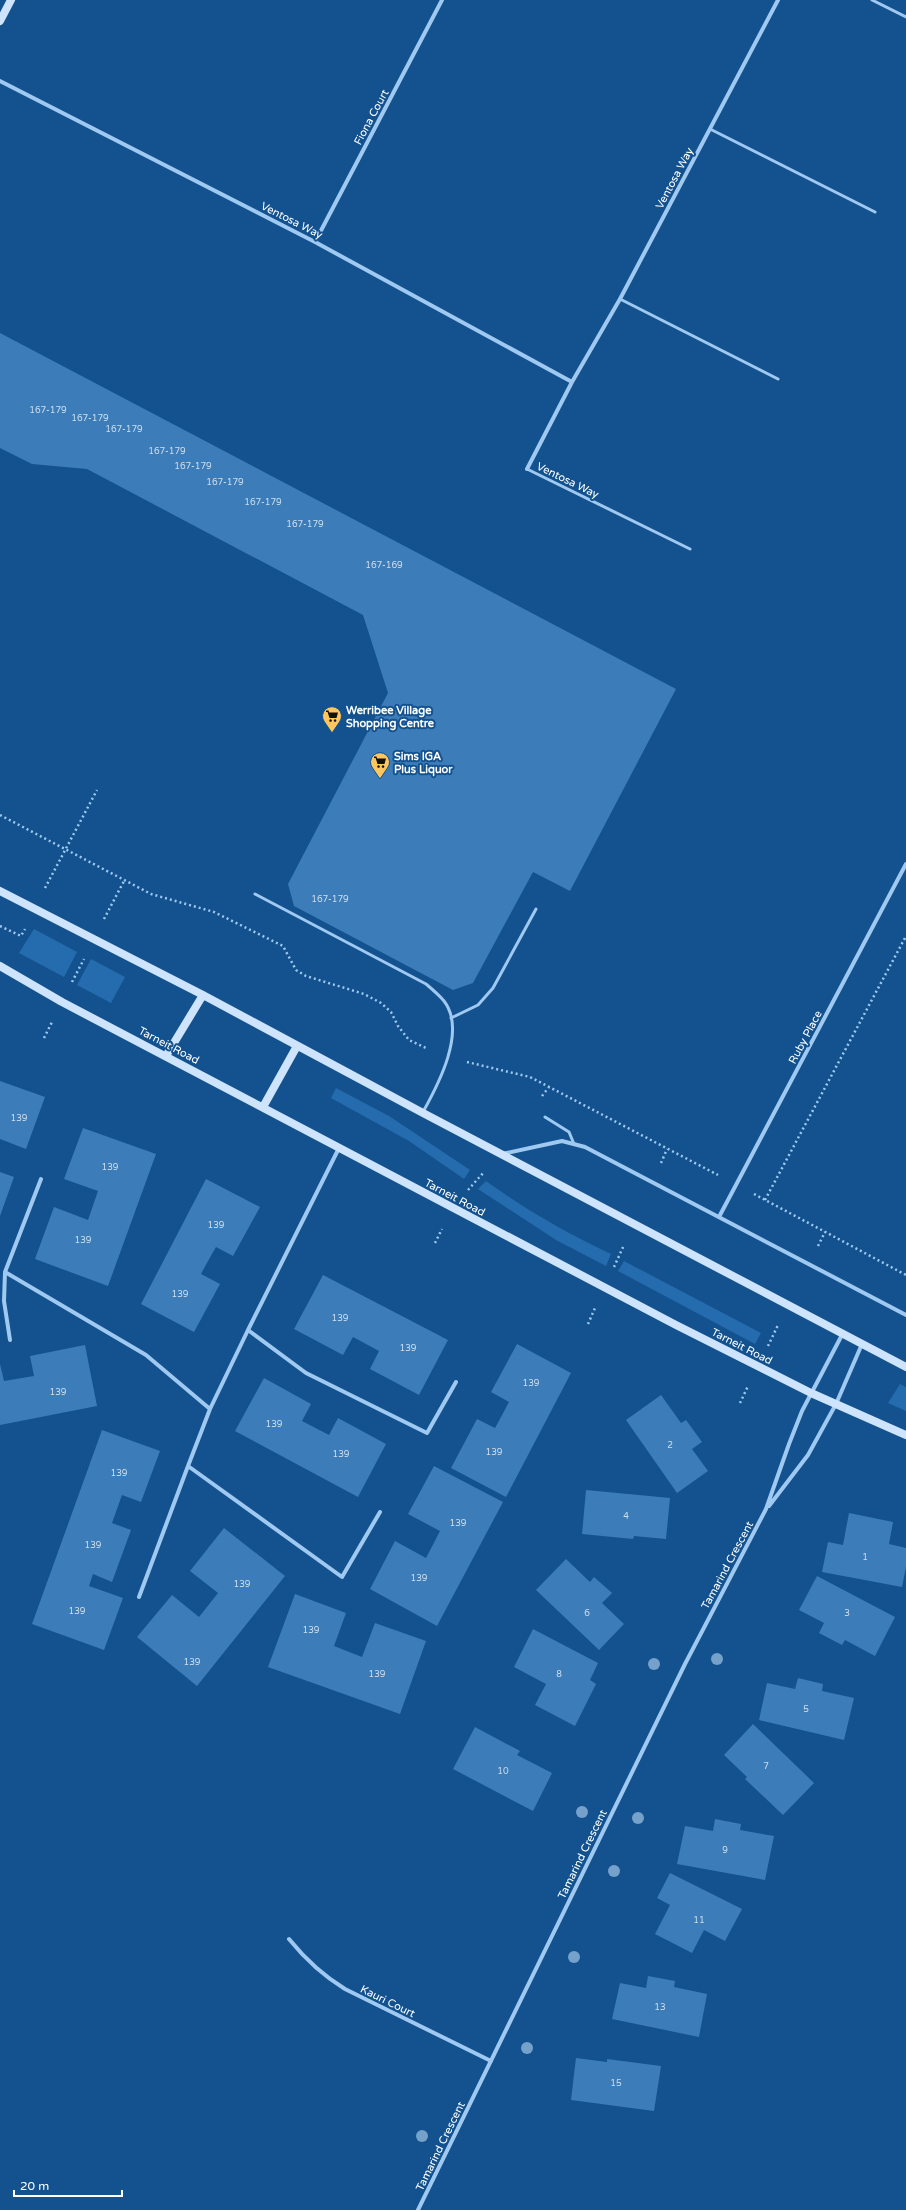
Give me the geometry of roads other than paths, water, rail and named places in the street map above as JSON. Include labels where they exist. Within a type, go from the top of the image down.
[{"type":"main road","points":[[0,21],[11,0]]},
{"type":"main road","points":[[0,891],[203,995],[500,1154],[906,1367]]},
{"type":"main road","name":"Tarneit Road","points":[[0,966],[62,1002],[676,1325],[811,1394],[906,1435]]},
{"type":"main road","points":[[166,1056],[203,995]]},
{"type":"main road","points":[[263,1107],[297,1046]]},
{"type":"street","name":"Fiona Court","points":[[316,242],[442,0]]},
{"type":"street","name":"Ventosa Way","points":[[528,469],[572,382],[620,299],[778,0]]},
{"type":"street","name":"Ventosa Way","points":[[0,81],[316,242],[572,382]]},
{"type":"street","name":"Ruby Place","points":[[718,1217],[906,864]]},
{"type":"street","points":[[500,1154],[562,1141],[604,1155],[718,1217],[906,1315]]},
{"type":"street","points":[[139,1597],[210,1409],[339,1148]]},
{"type":"street","points":[[10,1340],[4,1301],[5,1272],[40,1179]]},
{"type":"street","points":[[5,1272],[146,1355],[210,1409]]},
{"type":"street","points":[[248,1330],[306,1373],[426,1433],[456,1382]]},
{"type":"street","name":"Tamarind Crescent","points":[[418,2210],[685,1664],[766,1509],[789,1444],[811,1394],[843,1333]]},
{"type":"street","name":"Tamarind Crescent","points":[[766,1509],[808,1455],[836,1404],[862,1344]]},
{"type":"street","points":[[188,1466],[342,1577],[380,1512]]},
{"type":"street","name":"Kauri Court","points":[[289,1939],[306,1960],[324,1976],[345,1990],[491,2061]]},
{"type":"lane","points":[[872,0],[906,17]]},
{"type":"lane","points":[[710,129],[875,212]]},
{"type":"lane","points":[[620,299],[778,379]]},
{"type":"lane","name":"Ventosa Way","points":[[528,469],[690,550]]},
{"type":"lane","points":[[255,894],[426,984],[445,1002],[451,1018],[452,1039],[441,1080],[423,1113]]},
{"type":"lane","points":[[451,1018],[478,1005],[493,988],[536,909]]},
{"type":"lane","points":[[546,1117],[569,1132],[574,1144]]},
{"type":"place","name":"Werribee Village Shopping Centre","points":[[332,733]]},
{"type":"place","name":"Sims IGA Plus Liquor","points":[[380,779]]}]
